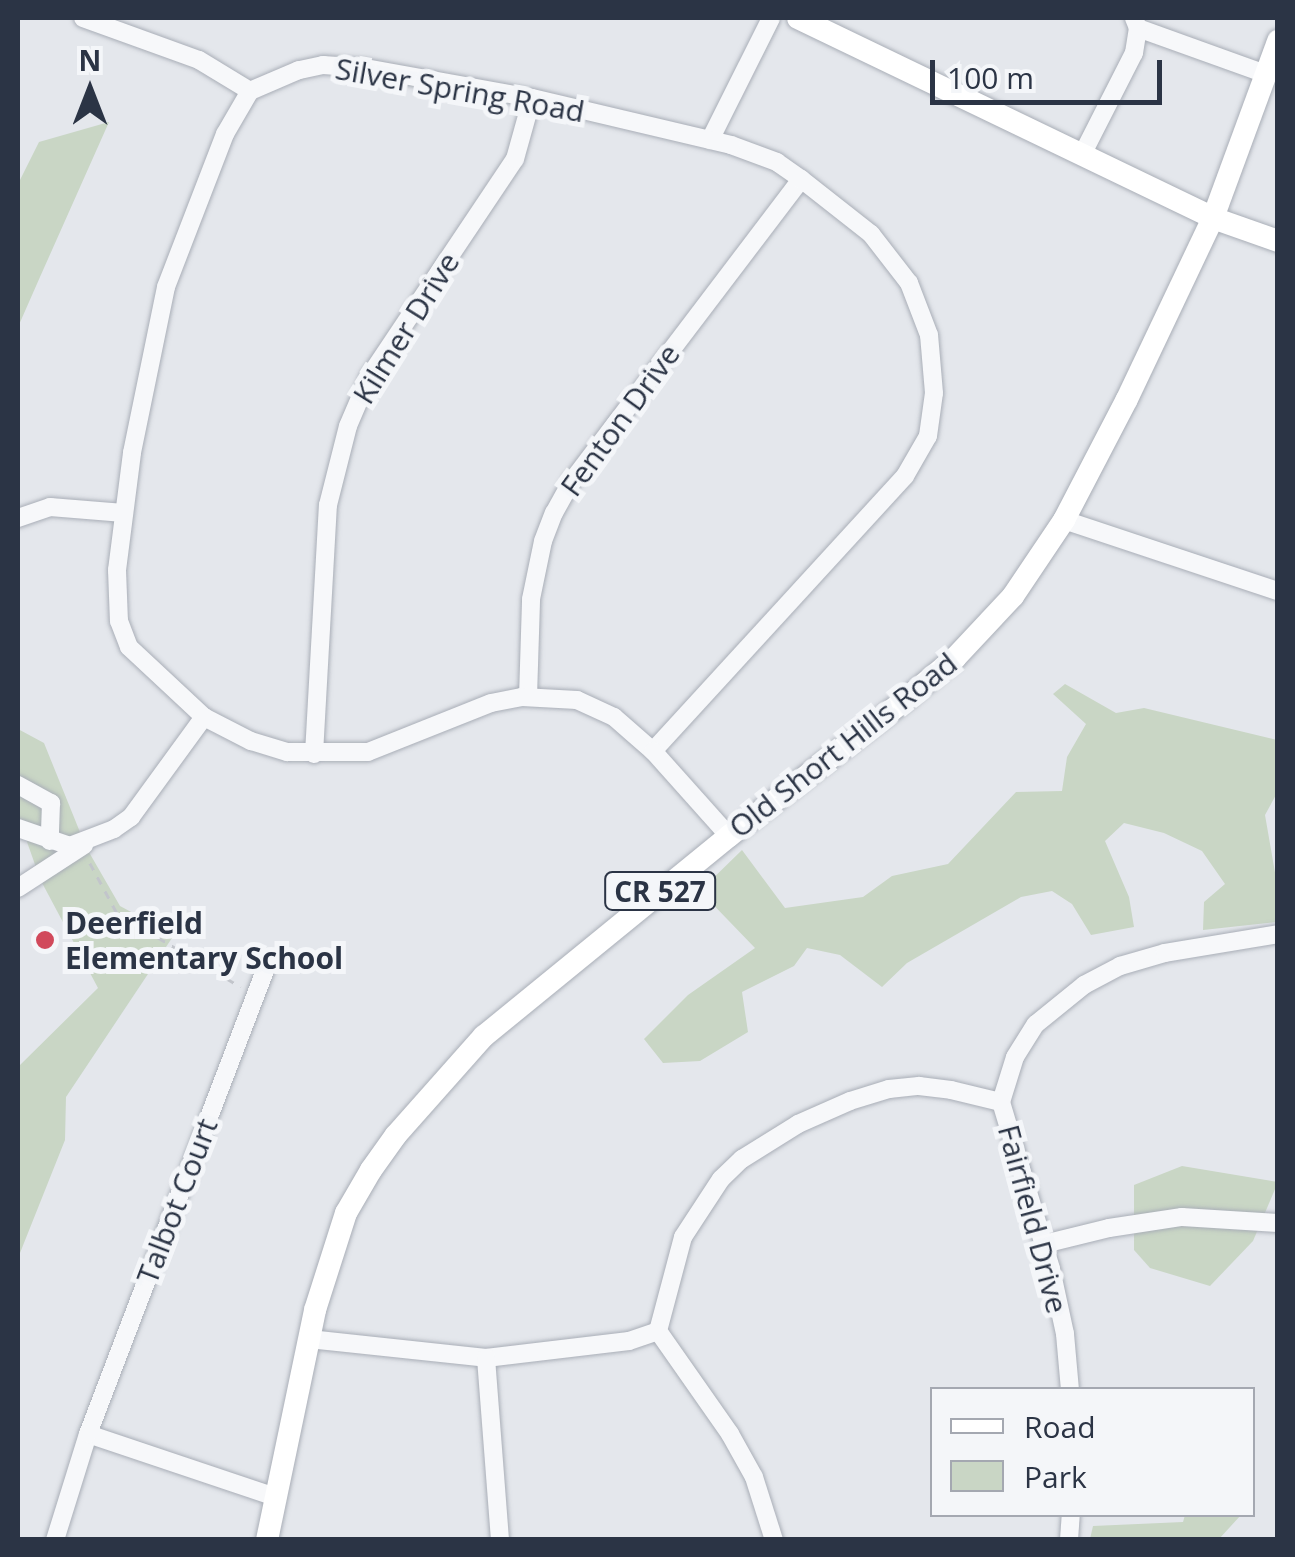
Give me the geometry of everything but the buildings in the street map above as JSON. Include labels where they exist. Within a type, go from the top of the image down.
[{"type":"main road","points":[[804,19],[1213,218],[1278,241]]},
{"type":"main road","name":"Old Short Hills Road","points":[[268,1540],[309,1339],[346,1213],[396,1135],[484,1036],[956,658],[1013,596],[1064,520],[1213,218],[1278,41]]},
{"type":"street","points":[[82,18],[199,60],[250,91],[224,134],[166,287],[116,570],[119,621],[129,647],[204,716],[251,741],[314,754],[368,752],[490,703],[528,697],[577,700],[614,717],[653,750],[729,836]]},
{"type":"street","points":[[710,140],[772,18]]},
{"type":"street","points":[[1083,153],[1134,53],[1136,23],[1266,74]]},
{"type":"street","name":"Silver Spring Road","points":[[250,91],[270,80],[324,65],[366,68],[532,98],[710,140],[776,162],[801,179],[871,234],[908,283],[928,335],[934,392],[928,436],[905,476],[653,750]]},
{"type":"street","name":"Kilmer Drive","points":[[314,754],[328,504],[348,426],[369,377],[515,159],[532,98]]},
{"type":"street","name":"Fenton Drive","points":[[528,697],[531,599],[543,542],[554,513],[572,481],[801,179]]},
{"type":"street","points":[[18,518],[50,507],[124,513]]},
{"type":"street","points":[[1064,520],[1278,591]]},
{"type":"street","points":[[18,888],[131,817],[204,716]]},
{"type":"street","points":[[18,785],[51,803],[50,841]]},
{"type":"street","points":[[18,828],[50,841],[84,845]]},
{"type":"street","points":[[1001,1102],[1015,1057],[1036,1024],[1084,984],[1120,966],[1164,952],[1278,934]]},
{"type":"street","name":"Talbot Court","points":[[55,1540],[88,1434],[266,968]]},
{"type":"street","name":"Fairfield Drive","points":[[658,1331],[683,1237],[721,1179],[766,1140],[850,1101],[890,1089],[919,1086],[1001,1102],[1044,1244],[1065,1334],[1070,1387]]},
{"type":"street","points":[[1044,1244],[1110,1228],[1182,1217],[1278,1223]]},
{"type":"street","points":[[309,1339],[486,1358],[629,1341],[658,1331],[730,1434],[754,1477],[774,1540]]},
{"type":"street","points":[[486,1358],[500,1540]]},
{"type":"street","points":[[88,1434],[275,1497]]},
{"type":"path","points":[[84,845],[117,913],[256,995]]},
{"type":"green space","points":[[109,122],[18,327],[18,184],[39,142]]},
{"type":"green space","points":[[1065,684],[1116,713],[1144,708],[1277,740],[1277,793],[1265,815],[1277,884],[1277,922],[1203,930],[1204,902],[1225,884],[1202,851],[1164,833],[1124,823],[1105,841],[1129,897],[1134,927],[1091,935],[1072,904],[1052,891],[1021,897],[907,963],[882,987],[840,955],[807,948],[794,966],[742,992],[748,1032],[700,1061],[663,1063],[644,1039],[688,995],[755,948],[700,891],[742,850],[785,908],[863,897],[892,876],[948,864],[1016,792],[1062,791],[1067,757],[1086,724],[1053,694]]},
{"type":"green space","points":[[18,729],[44,743],[86,847],[120,906],[174,935],[66,1097],[65,1140],[18,1258],[18,1067],[98,988],[40,879],[18,816]]},
{"type":"green space","points":[[1182,1166],[1278,1182],[1253,1241],[1210,1286],[1150,1268],[1134,1250],[1134,1185]]},
{"type":"green space","points":[[1184,1517],[1239,1517],[1219,1539],[1090,1539],[1093,1526],[1183,1522]]},
{"type":"place","name":"Deerfield Elementary School","points":[[45,940]]}]
